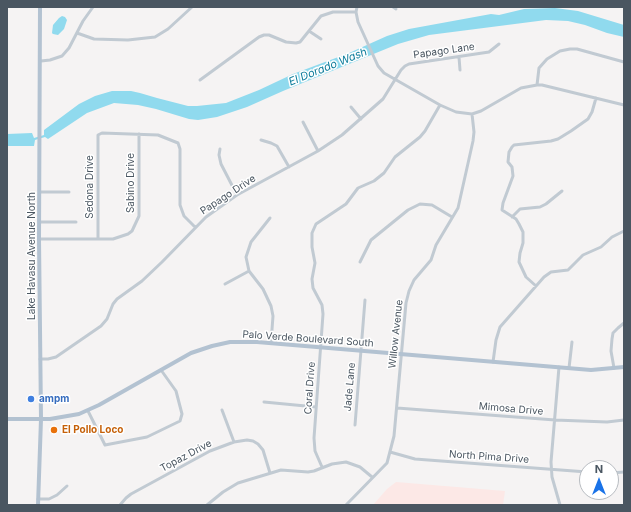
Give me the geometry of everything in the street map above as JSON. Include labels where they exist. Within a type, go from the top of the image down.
[{"type":"main road","name":"Lake Havasu Avenue North","points":[[38,505],[41,419],[40,7]]},
{"type":"main road","name":"Palo Verde Boulevard South","points":[[7,419],[41,419],[69,416],[88,411],[191,353],[221,344],[240,342],[591,370],[624,367]]},
{"type":"street","points":[[41,61],[62,56],[69,48],[83,21],[93,7]]},
{"type":"street","points":[[76,33],[94,39],[128,40],[155,37],[168,29],[192,7]]},
{"type":"street","points":[[357,7],[356,12],[358,22],[378,66],[384,73],[440,105],[456,112],[472,114],[491,107],[521,88],[537,85],[624,104]]},
{"type":"street","points":[[200,80],[259,37],[269,35],[294,44],[300,42],[316,21],[326,14],[333,12],[356,12]]},
{"type":"street","points":[[309,31],[321,39]]},
{"type":"street","name":"Papago Lane","points":[[395,80],[401,70],[409,64],[489,52],[499,44]]},
{"type":"street","points":[[537,85],[539,68],[547,58],[560,51],[577,49],[624,62]]},
{"type":"street","points":[[459,57],[460,70]]},
{"type":"street","name":"Papago Drive","points":[[40,359],[48,359],[56,356],[101,326],[107,319],[113,304],[117,299],[142,281],[178,248],[195,227],[206,217],[237,196],[332,143],[383,99],[395,80]]},
{"type":"street","points":[[536,286],[526,277],[521,268],[519,258],[523,243],[523,232],[516,219],[504,213],[502,208],[513,176],[508,157],[512,147],[520,144],[552,141],[558,139],[581,124],[588,119],[592,112],[596,98]]},
{"type":"street","name":"Coral Drive","points":[[322,467],[315,451],[314,444],[323,314],[322,305],[313,288],[312,279],[315,263],[311,239],[314,228],[316,224],[329,214],[346,204],[358,188],[374,181],[384,173],[395,157],[426,131],[440,105]]},
{"type":"street","points":[[351,107],[361,119]]},
{"type":"street","name":"Willow Avenue","points":[[346,505],[387,463],[394,436],[406,303],[414,280],[431,260],[436,245],[458,208],[473,141],[474,132],[472,114]]},
{"type":"street","points":[[302,122],[318,151]]},
{"type":"street","name":"Sedona Drive","points":[[98,239],[98,135],[102,133],[139,134]]},
{"type":"street","points":[[139,134],[158,135],[178,144],[180,149],[180,205],[184,216],[195,227]]},
{"type":"street","name":"Sabino Drive","points":[[40,239],[114,239],[132,231],[138,220],[139,134]]},
{"type":"street","points":[[261,140],[277,146],[289,167]]},
{"type":"street","points":[[220,149],[221,164],[237,196]]},
{"type":"street","points":[[512,217],[520,209],[540,207],[546,204],[562,191]]},
{"type":"street","points":[[40,192],[68,192]]},
{"type":"street","points":[[360,262],[371,240],[408,210],[420,204],[432,205],[452,217]]},
{"type":"street","points":[[270,218],[248,248],[246,257],[249,271],[263,289],[271,306],[273,316],[271,344]]},
{"type":"street","points":[[40,222],[76,222]]},
{"type":"street","points":[[493,362],[496,340],[500,327],[547,274],[556,271],[568,270],[582,255],[601,247],[612,237],[624,231]]},
{"type":"street","points":[[225,284],[249,271]]},
{"type":"street","name":"Jade Lane","points":[[355,425],[365,300]]},
{"type":"street","points":[[614,368],[611,351],[612,339],[618,328],[624,323]]},
{"type":"street","points":[[569,368],[572,342]]},
{"type":"street","points":[[559,367],[551,470],[560,505]]},
{"type":"street","points":[[88,411],[105,445],[147,437],[180,421],[182,414],[176,392],[162,370]]},
{"type":"street","points":[[264,402],[316,406]]},
{"type":"street","name":"Mimosa Drive","points":[[397,408],[555,420],[607,422],[624,420]]},
{"type":"street","points":[[222,410],[234,442]]},
{"type":"street","name":"Topaz Drive","points":[[120,505],[132,494],[210,451],[234,442],[248,440],[258,444],[263,450],[270,473]]},
{"type":"street","name":"North Pima Drive","points":[[390,452],[415,459],[579,472]]},
{"type":"street","points":[[207,505],[223,492],[238,483],[286,469],[308,472],[332,464],[346,462],[360,467],[372,477]]},
{"type":"street","points":[[38,499],[49,499],[57,495],[67,486]]},
{"type":"shaded area","points":[[396,482],[505,491],[503,505],[373,505],[387,489]]},
{"type":"water","name":"El Dorado Wash","points":[[555,8],[578,11],[624,25],[624,37],[568,21],[546,20],[429,35],[398,44],[247,107],[217,117],[198,120],[189,119],[138,105],[114,103],[87,113],[48,139],[45,137],[35,140],[34,146],[7,146],[7,134],[32,133],[34,138],[44,135],[44,130],[79,104],[95,96],[112,91],[131,91],[188,106],[226,103],[293,74],[349,53],[387,36],[409,29],[491,14],[499,15],[524,9]]},
{"type":"water","points":[[62,16],[67,20],[64,29],[58,35],[53,34],[53,25]]},
{"type":"place","name":"ampm","points":[[31,399]]},
{"type":"place","name":"El Pollo Loco","points":[[54,430]]}]
